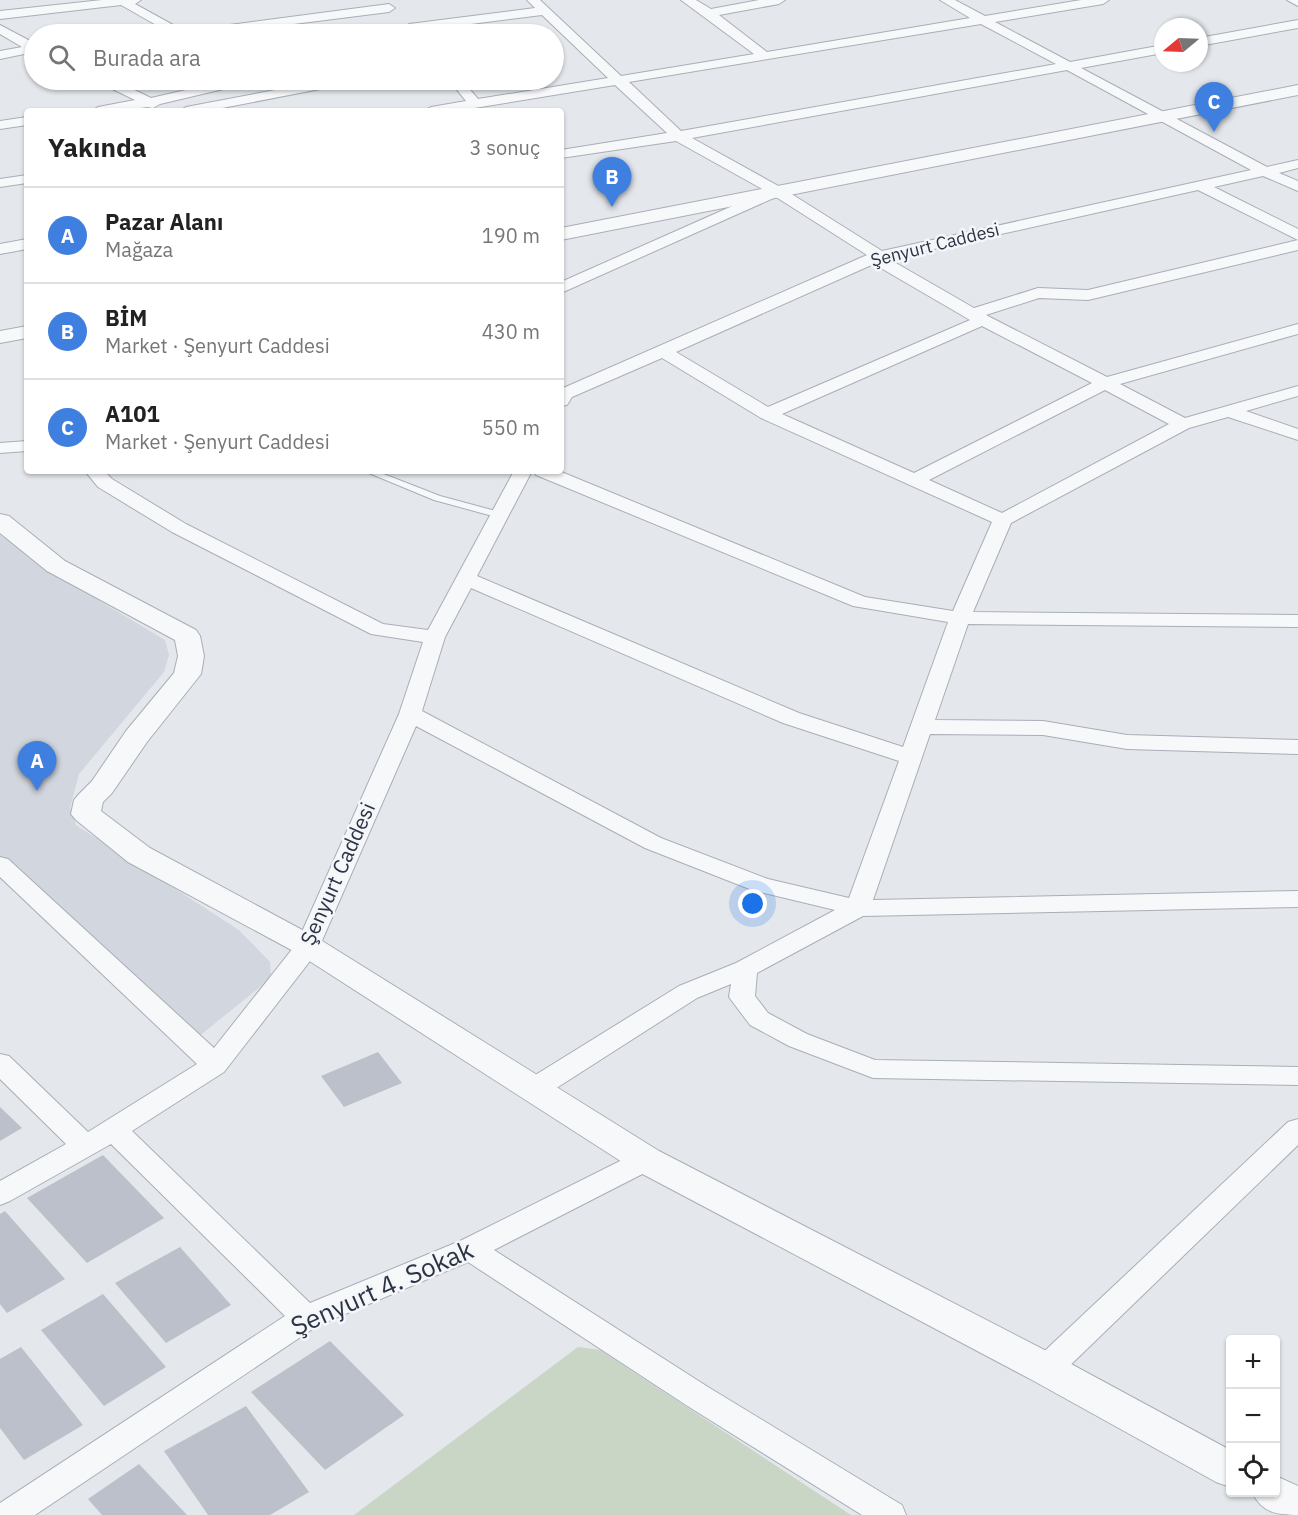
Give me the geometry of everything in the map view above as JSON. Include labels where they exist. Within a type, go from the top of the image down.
[{"type":"street","points":[[687,0],[709,13],[765,56]]},
{"type":"street","points":[[709,13],[779,0]]},
{"type":"street","points":[[946,0],[1264,171],[1298,187]]},
{"type":"street","points":[[1036,0],[1054,9]]},
{"type":"street","points":[[450,108],[619,82],[1103,0]]},
{"type":"street","points":[[1293,0],[1298,2]]},
{"type":"street","points":[[0,15],[128,1],[164,24]]},
{"type":"street","points":[[320,24],[537,3],[559,24]]},
{"type":"street","points":[[1208,40],[1298,24]]},
{"type":"street","points":[[0,29],[24,42]]},
{"type":"street","points":[[564,29],[678,136],[777,192],[879,256],[885,264],[978,317],[1183,424]]},
{"type":"street","points":[[0,56],[24,50]]},
{"type":"street","points":[[564,154],[678,136],[1154,51]]},
{"type":"street","points":[[125,90],[161,108]]},
{"type":"street","points":[[115,108],[201,90]]},
{"type":"street","points":[[201,108],[294,90]]},
{"type":"street","points":[[463,90],[475,104]]},
{"type":"street","points":[[564,231],[777,192],[1298,90]]},
{"type":"street","points":[[2,123],[24,121]]},
{"type":"street","name":"Şenyurt Caddesi","points":[[564,396],[661,350],[879,256],[1298,164]]},
{"type":"street","points":[[0,183],[24,179]]},
{"type":"street","points":[[1199,185],[1298,235]]},
{"type":"street","points":[[564,287],[777,192]]},
{"type":"street","points":[[0,249],[24,245]]},
{"type":"street","points":[[767,414],[978,317],[1038,293],[1088,294],[1298,245]]},
{"type":"street","points":[[915,480],[1106,383],[1298,329]]},
{"type":"street","points":[[0,337],[24,333]]},
{"type":"street","points":[[661,350],[767,414],[1002,520]]},
{"type":"street","points":[[534,1089],[688,992],[745,969],[858,908],[960,618],[1002,520],[1183,424],[1298,391]]},
{"type":"street","points":[[1228,411],[1298,435]]},
{"type":"street","points":[[0,448],[24,446]]},
{"type":"street","points":[[97,474],[105,483],[179,528],[378,630],[435,637]]},
{"type":"street","name":"Şenyurt Caddesi","points":[[0,1194],[114,1130],[215,1065],[308,946],[410,714],[435,637],[521,474]]},
{"type":"street","points":[[550,474],[860,602],[960,618],[1298,621]]},
{"type":"street","points":[[0,521],[56,566],[186,636],[191,656],[188,674],[136,737],[102,787],[89,800],[86,814],[139,855],[308,946],[646,1160],[1046,1369],[1226,1468]]},
{"type":"street","points":[[466,579],[791,718],[910,757]]},
{"type":"street","points":[[410,714],[653,843],[760,885],[858,908],[1298,899]]},
{"type":"street","points":[[923,727],[1043,728],[1127,742],[1298,747]]},
{"type":"street","points":[[0,864],[215,1065]]},
{"type":"street","points":[[745,969],[742,997],[759,1019],[798,1040],[873,1069],[1298,1076]]},
{"type":"street","points":[[0,1063],[85,1146]]},
{"type":"street","points":[[1046,1369],[1298,1129]]},
{"type":"street","points":[[114,1130],[306,1318]]},
{"type":"street","name":"Şenyurt 4. Sokak","points":[[9,1515],[306,1318],[470,1249],[646,1160]]},
{"type":"street","points":[[470,1249],[698,1396],[890,1515]]},
{"type":"street","points":[[1280,1497],[1298,1507]]},
{"type":"lane","points":[[376,474],[437,498],[500,515]]},
{"type":"shaded area","points":[[0,535],[83,591],[165,640],[169,655],[164,672],[79,774],[70,808],[76,825],[239,930],[270,962],[271,978],[197,1038],[0,857]]},
{"type":"green space","points":[[578,1347],[600,1350],[851,1515],[354,1515]]},
{"type":"building","points":[[378,1052],[402,1083],[344,1107],[321,1076]]},
{"type":"building","points":[[0,1107],[22,1128],[0,1141]]},
{"type":"building","points":[[103,1155],[164,1218],[87,1263],[27,1198]]},
{"type":"building","points":[[5,1211],[65,1279],[7,1313],[0,1304],[0,1214]]},
{"type":"building","points":[[180,1247],[231,1305],[166,1343],[115,1283]]},
{"type":"building","points":[[103,1294],[166,1367],[104,1406],[41,1330]]},
{"type":"building","points":[[330,1341],[404,1415],[325,1470],[251,1392]]},
{"type":"building","points":[[21,1347],[83,1425],[24,1460],[0,1428],[0,1359]]},
{"type":"building","points":[[246,1406],[309,1492],[270,1515],[208,1515],[164,1451]]},
{"type":"building","points":[[139,1464],[187,1515],[102,1515],[88,1499]]},
{"type":"place","name":"A101","points":[[1214,132]]},
{"type":"place","name":"BİM","points":[[612,207]]},
{"type":"place","name":"Pazar Alanı","points":[[37,791]]}]
